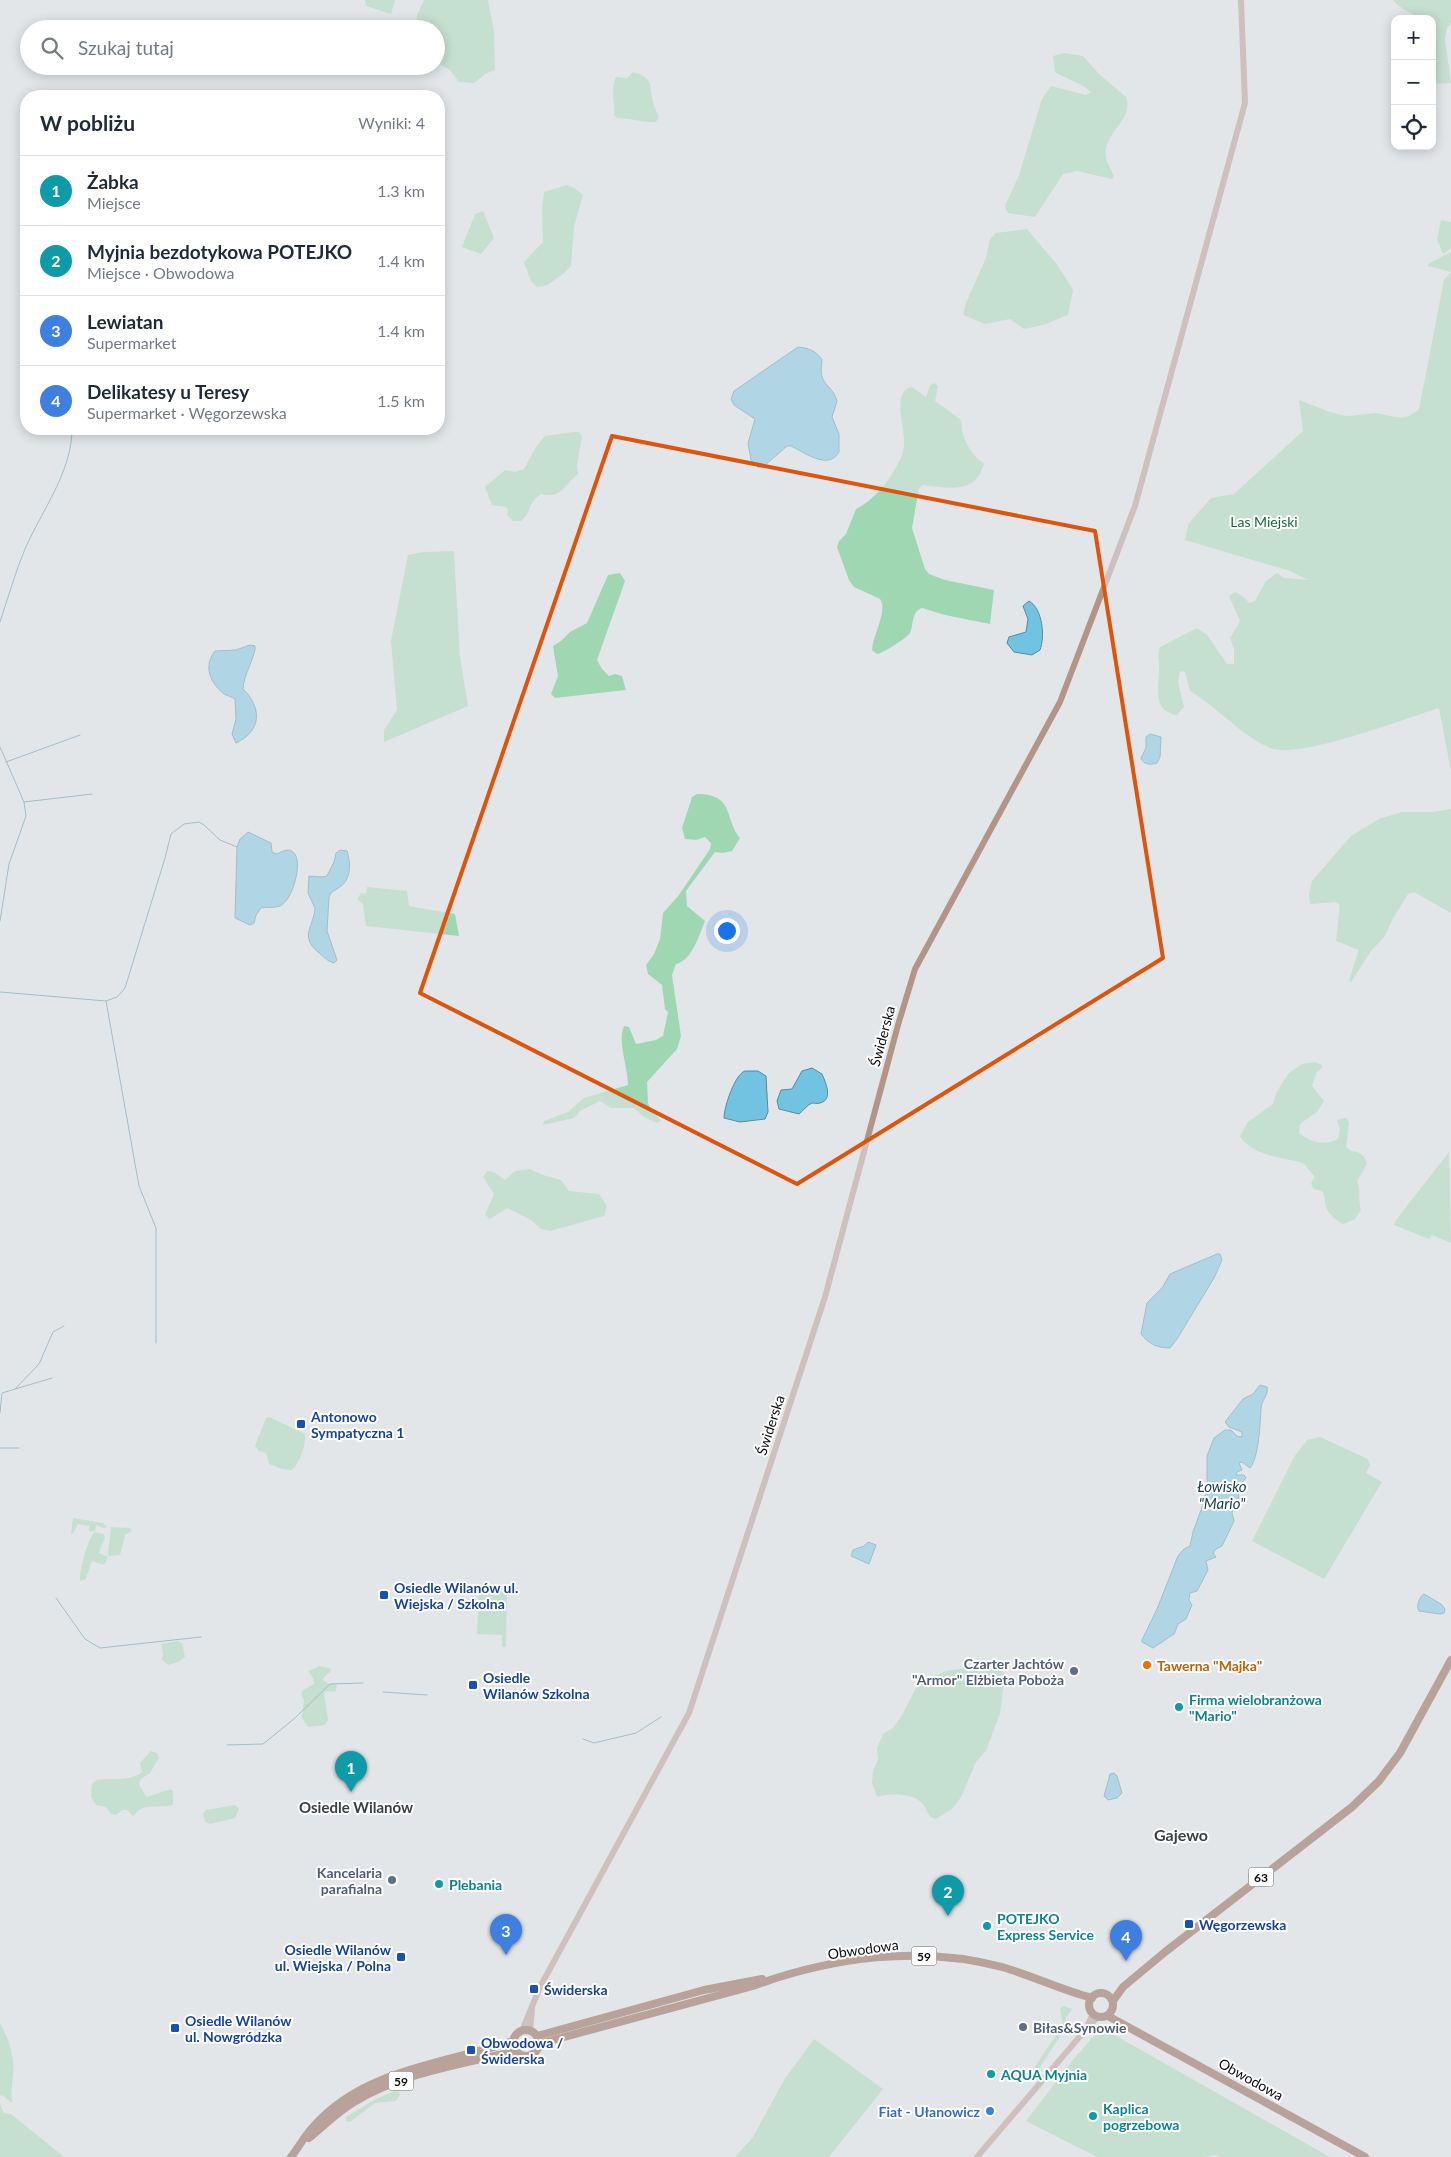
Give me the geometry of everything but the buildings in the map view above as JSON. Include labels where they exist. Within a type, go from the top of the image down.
[{"type":"main road","name":"63","points":[[1110,1998],[1192,1931],[1345,1812],[1371,1789],[1400,1753],[1451,1660]]},
{"type":"main road","name":"Obwodowa","points":[[301,2144],[342,2110],[388,2086],[413,2077],[516,2051],[523,2055],[531,2055],[537,2049],[532,2035],[704,1990],[774,1978],[858,1959],[892,1956],[934,1956],[1000,1967],[1091,2001]]},
{"type":"main road","points":[[1097,1994],[1110,1998],[1110,2013],[1095,2015],[1091,2001],[1097,1994]]},
{"type":"main road","name":"Obwodowa","points":[[1110,2013],[1365,2157]]},
{"type":"main road","points":[[516,2051],[513,2041],[516,2034],[532,2035]]},
{"type":"main road","name":"Obwodowa","points":[[291,2157],[313,2127],[326,2114],[343,2100],[368,2086],[410,2070],[513,2041]]},
{"type":"street","name":"Świderska","points":[[532,2035],[532,2005],[689,1713],[825,1297],[914,969],[1060,702],[1143,485],[1245,103],[1246,89],[1241,0]]},
{"type":"street","points":[[977,2157],[1087,2028],[1095,2015]]},
{"type":"highlighted area","points":[[612,436],[1095,531],[1163,958],[797,1184],[420,993]]},
{"type":"green space","points":[[365,0],[395,0],[391,14],[366,6]]},
{"type":"green space","points":[[424,0],[488,0],[494,32],[495,70],[485,74],[474,83],[459,82],[450,70],[445,67],[445,20],[417,20]]},
{"type":"green space","points":[[1393,0],[1451,0],[1451,23],[1447,28],[1445,39],[1451,83],[1436,84],[1436,15],[1416,15],[1401,7]]},
{"type":"green space","points":[[1064,53],[1083,56],[1099,74],[1126,97],[1128,105],[1126,113],[1106,148],[1106,157],[1114,176],[1112,179],[1077,171],[1063,174],[1035,217],[1008,213],[1005,206],[1019,175],[1042,99],[1051,86],[1086,95],[1091,92],[1055,72],[1053,56]]},
{"type":"green space","points":[[633,72],[640,74],[648,80],[653,104],[659,117],[656,122],[617,118],[614,115],[613,91],[616,77],[627,78]]},
{"type":"green space","points":[[567,185],[583,195],[574,226],[571,266],[548,285],[537,287],[531,281],[524,262],[543,242],[542,208],[544,192]]},
{"type":"green space","points":[[483,211],[494,238],[481,254],[462,247],[475,214]]},
{"type":"green space","points":[[1441,220],[1451,222],[1451,248],[1443,254],[1437,239]]},
{"type":"green space","points":[[1027,229],[1058,266],[1073,290],[1068,315],[1043,325],[1024,329],[1010,319],[985,324],[963,315],[966,303],[986,258],[990,239],[996,233]]},
{"type":"green space","points":[[1451,252],[1451,272],[1428,266],[1428,264]]},
{"type":"green space","name":"Las Miejski","points":[[1451,272],[1451,771],[1439,708],[1327,743],[1284,750],[1270,748],[1249,736],[1190,691],[1185,672],[1180,671],[1178,682],[1184,707],[1177,715],[1169,712],[1163,708],[1158,696],[1158,654],[1160,647],[1197,628],[1207,635],[1227,664],[1234,664],[1234,649],[1230,638],[1240,621],[1229,596],[1235,592],[1249,603],[1255,601],[1266,581],[1277,573],[1284,578],[1308,580],[1290,571],[1185,540],[1189,523],[1211,498],[1234,494],[1303,431],[1299,400],[1330,412],[1348,416],[1375,413],[1403,417],[1413,414],[1419,409],[1444,280]]},
{"type":"green space","points":[[934,383],[938,386],[935,401],[960,419],[962,432],[968,447],[984,463],[975,480],[968,485],[951,488],[923,485],[919,488],[912,528],[925,569],[929,574],[945,580],[994,590],[990,624],[945,615],[922,608],[914,615],[910,633],[877,654],[872,650],[881,616],[882,604],[880,599],[854,587],[849,580],[837,547],[839,541],[846,534],[856,509],[864,505],[879,491],[893,473],[902,455],[904,439],[900,403],[905,390],[912,387],[926,397],[930,386]]},
{"type":"green space","points":[[579,432],[582,436],[577,465],[578,474],[562,490],[554,495],[541,494],[533,502],[527,515],[521,521],[513,521],[507,515],[508,510],[506,507],[492,505],[485,487],[505,470],[515,472],[524,469],[536,447],[545,436]]},
{"type":"green space","points":[[454,551],[460,658],[468,706],[384,742],[384,730],[397,710],[391,641],[408,555],[424,552]]},
{"type":"green space","points":[[620,573],[625,581],[597,660],[609,676],[615,674],[622,676],[626,690],[555,698],[551,694],[558,676],[553,646],[570,632],[587,623],[608,575]]},
{"type":"green space","points":[[697,794],[718,798],[723,803],[740,838],[732,851],[715,852],[686,891],[687,906],[705,921],[691,953],[682,962],[676,964],[672,975],[681,1036],[677,1049],[647,1082],[648,1104],[661,1121],[657,1123],[644,1117],[634,1108],[611,1108],[600,1101],[580,1111],[574,1118],[543,1125],[544,1121],[568,1112],[584,1098],[628,1085],[622,1046],[624,1026],[629,1027],[636,1044],[656,1040],[663,1036],[668,1012],[665,1009],[662,985],[648,974],[646,965],[654,954],[660,939],[663,913],[679,895],[710,849],[711,843],[705,837],[696,840],[685,839],[682,828],[692,797]]},
{"type":"green space","points":[[1451,809],[1451,913],[1414,892],[1408,894],[1392,920],[1385,936],[1371,951],[1351,982],[1349,980],[1359,950],[1336,941],[1340,905],[1336,902],[1310,904],[1309,894],[1312,881],[1351,836],[1379,819],[1402,812],[1433,812]]},
{"type":"green space","points":[[367,887],[407,891],[409,906],[455,914],[459,936],[366,926],[363,904],[357,899],[361,893],[366,894]]},
{"type":"green space","points":[[1315,1062],[1322,1065],[1322,1068],[1316,1073],[1312,1086],[1324,1101],[1318,1111],[1300,1124],[1299,1133],[1317,1142],[1333,1141],[1338,1139],[1340,1129],[1337,1120],[1346,1118],[1349,1122],[1346,1147],[1351,1151],[1362,1154],[1367,1164],[1357,1181],[1361,1210],[1355,1219],[1343,1224],[1329,1212],[1322,1191],[1314,1189],[1311,1184],[1314,1176],[1303,1163],[1260,1152],[1245,1143],[1240,1136],[1248,1122],[1273,1104],[1277,1091],[1289,1073],[1302,1064]]},
{"type":"green space","points":[[1449,1152],[1451,1243],[1432,1235],[1429,1239],[1394,1225],[1396,1220]]},
{"type":"green space","points":[[530,1169],[561,1180],[569,1191],[599,1194],[607,1206],[604,1216],[550,1231],[541,1229],[531,1220],[507,1208],[490,1219],[485,1215],[494,1194],[483,1177],[487,1171],[494,1172],[505,1180],[515,1171]]},
{"type":"green space","points":[[269,1417],[305,1434],[302,1454],[292,1470],[282,1469],[269,1464],[266,1453],[259,1451],[255,1446],[266,1418]]},
{"type":"green space","points":[[1320,1437],[1368,1459],[1370,1465],[1366,1473],[1382,1482],[1324,1579],[1252,1541],[1294,1457],[1307,1440]]},
{"type":"green space","points":[[73,1518],[103,1523],[107,1527],[103,1528],[96,1525],[95,1531],[90,1532],[89,1526],[78,1524],[71,1535]]},
{"type":"green space","points":[[111,1527],[130,1528],[132,1531],[125,1535],[120,1555],[109,1556],[108,1554]]},
{"type":"green space","points":[[95,1532],[103,1534],[105,1537],[99,1553],[108,1557],[104,1565],[92,1561],[86,1579],[80,1581],[85,1555],[92,1535]]},
{"type":"green space","points":[[479,1587],[507,1588],[506,1647],[502,1647],[502,1635],[477,1634]]},
{"type":"green space","points":[[178,1641],[182,1643],[185,1657],[178,1662],[168,1665],[162,1660],[161,1644]]},
{"type":"green space","points":[[967,1665],[981,1668],[983,1666],[992,1667],[1005,1674],[1000,1713],[986,1751],[976,1762],[961,1797],[952,1809],[936,1819],[930,1816],[921,1802],[912,1797],[894,1794],[877,1797],[872,1783],[873,1771],[878,1760],[877,1748],[883,1734],[893,1728],[901,1717],[916,1688],[940,1674]]},
{"type":"green space","points":[[320,1666],[331,1669],[323,1680],[329,1684],[336,1684],[337,1687],[335,1692],[325,1691],[324,1694],[328,1720],[325,1725],[308,1727],[302,1718],[304,1700],[301,1694],[303,1690],[314,1684],[313,1678],[308,1671]]},
{"type":"green space","points":[[151,1751],[157,1753],[159,1758],[150,1773],[141,1779],[140,1786],[147,1797],[170,1789],[173,1791],[173,1805],[143,1808],[133,1816],[127,1810],[122,1810],[116,1815],[111,1814],[106,1807],[96,1805],[91,1797],[92,1784],[97,1780],[126,1779],[137,1775],[142,1772],[140,1763]]},
{"type":"green space","points":[[235,1805],[239,1809],[235,1818],[210,1824],[205,1822],[203,1814],[206,1810]]},
{"type":"green space","points":[[1063,2006],[1072,2009],[1066,2018],[1065,2028],[1037,2072],[1034,2068],[1063,2025],[1060,2009]]},
{"type":"green space","points":[[0,2023],[9,2042],[12,2055],[12,2103],[2,2095],[0,2096]]},
{"type":"green space","points":[[1111,2033],[1330,2157],[1220,2157],[1216,2155],[1204,2157],[1097,2157],[1026,2121],[1076,2056],[1094,2036]]},
{"type":"green space","points":[[814,2039],[883,2089],[829,2157],[735,2157],[753,2137],[784,2080]]},
{"type":"green space","points":[[395,2091],[399,2092],[400,2095],[396,2101],[375,2103],[350,2122],[346,2121],[346,2117],[374,2100]]},
{"type":"green space","points":[[0,2104],[4,2113],[11,2114],[64,2157],[0,2157]]},
{"type":"water","points":[[798,347],[812,350],[822,360],[823,380],[832,390],[837,401],[832,417],[839,434],[839,452],[829,460],[822,460],[787,446],[764,466],[758,467],[751,460],[748,443],[755,419],[734,405],[731,399],[734,391]]},
{"type":"water","points":[[1029,601],[1037,610],[1042,624],[1042,644],[1040,650],[1032,655],[1014,652],[1007,643],[1009,637],[1026,632],[1028,619],[1023,606]]},
{"type":"water","points":[[250,645],[255,646],[255,649],[243,689],[254,703],[256,711],[255,725],[245,738],[236,743],[232,734],[236,719],[235,699],[224,694],[215,685],[210,674],[209,662],[215,651],[236,650]]},
{"type":"water","points":[[1150,734],[1161,737],[1160,757],[1157,763],[1153,764],[1146,763],[1141,758],[1146,748],[1146,737]]},
{"type":"water","points":[[248,832],[271,843],[272,852],[277,854],[287,850],[294,853],[297,860],[295,881],[286,901],[278,907],[261,908],[256,915],[254,923],[250,925],[235,918],[237,847],[240,839]]},
{"type":"water","points":[[340,850],[347,851],[349,870],[347,879],[329,897],[327,931],[337,960],[334,963],[318,952],[309,941],[308,936],[315,908],[308,893],[309,876],[327,876],[336,853]]},
{"type":"water","points":[[812,1068],[822,1074],[828,1094],[827,1098],[820,1103],[810,1104],[799,1114],[779,1109],[777,1101],[781,1090],[792,1089],[802,1071]]},
{"type":"water","points":[[745,1071],[758,1071],[766,1076],[768,1112],[765,1119],[740,1122],[724,1118],[728,1099],[734,1084],[741,1073]]},
{"type":"water","points":[[1220,1254],[1222,1260],[1214,1278],[1170,1348],[1154,1345],[1147,1340],[1141,1334],[1147,1303],[1162,1288],[1170,1274]]},
{"type":"water","name":"Łowisko \"Mario\"","points":[[1260,1385],[1267,1387],[1267,1390],[1261,1406],[1257,1448],[1250,1468],[1242,1462],[1239,1463],[1242,1470],[1237,1472],[1236,1475],[1244,1475],[1246,1478],[1238,1487],[1239,1499],[1232,1513],[1234,1521],[1222,1546],[1213,1553],[1216,1557],[1206,1561],[1208,1570],[1197,1591],[1190,1593],[1189,1600],[1192,1605],[1186,1619],[1178,1624],[1174,1634],[1153,1648],[1142,1642],[1142,1640],[1157,1609],[1178,1556],[1184,1549],[1190,1546],[1204,1502],[1207,1486],[1207,1456],[1214,1438],[1225,1430],[1231,1430],[1237,1436],[1242,1437],[1242,1432],[1229,1427],[1225,1422],[1243,1399],[1253,1394]]},
{"type":"water","points":[[868,1542],[876,1545],[869,1564],[851,1556],[853,1550],[864,1546]]},
{"type":"water","points":[[1424,1594],[1441,1604],[1445,1609],[1444,1613],[1419,1611],[1418,1602]]},
{"type":"water","points":[[1114,1773],[1117,1776],[1122,1793],[1117,1798],[1108,1800],[1104,1796],[1110,1774]]},
{"type":"waterway","points":[[0,622],[25,549],[62,476],[71,445],[72,435]]},
{"type":"waterway","points":[[6,762],[80,735]]},
{"type":"waterway","points":[[0,747],[24,802],[26,816],[9,864],[0,921]]},
{"type":"waterway","points":[[24,802],[92,794]]},
{"type":"waterway","points":[[0,992],[106,1001],[117,997],[125,988],[171,834],[184,824],[199,822],[220,840],[237,847]]},
{"type":"waterway","points":[[106,1001],[139,1186],[156,1228],[156,1343]]},
{"type":"waterway","points":[[15,1389],[39,1364],[53,1332],[64,1326]]},
{"type":"waterway","points":[[0,1413],[2,1393],[52,1378]]},
{"type":"waterway","points":[[0,1448],[19,1448]]},
{"type":"waterway","points":[[56,1598],[85,1639],[100,1648],[201,1637]]},
{"type":"waterway","points":[[227,1745],[263,1744],[295,1718],[330,1684],[363,1683]]},
{"type":"waterway","points":[[383,1692],[427,1695]]},
{"type":"waterway","points":[[583,1739],[594,1743],[636,1733],[661,1717]]},
{"type":"place","name":"Antonowo Sympatyczna 1","points":[[301,1424]]},
{"type":"place","name":"Osiedle Wilanów ul. Wiejska / Szkolna","points":[[384,1595]]},
{"type":"place","name":"Tawerna \"Majka\"","points":[[1147,1665]]},
{"type":"place","name":"Czarter Jachtów \"Armor\" Elżbieta Poboża","points":[[1074,1671]]},
{"type":"place","name":"Osiedle Wilanów Szkolna","points":[[473,1685]]},
{"type":"place","name":"Firma wielobranżowa \"Mario\"","points":[[1179,1707]]},
{"type":"place","name":"Żabka","points":[[351,1792]]},
{"type":"place","name":"Kancelaria parafialna","points":[[392,1880]]},
{"type":"place","name":"Plebania","points":[[439,1884]]},
{"type":"place","name":"Myjnia bezdotykowa POTEJKO","points":[[948,1916]]},
{"type":"place","name":"Węgorzewska","points":[[1189,1924]]},
{"type":"place","name":"POTEJKO Express Service","points":[[987,1926]]},
{"type":"place","name":"Lewiatan","points":[[506,1955]]},
{"type":"place","name":"Osiedle Wilanów ul. Wiejska / Polna","points":[[401,1957]]},
{"type":"place","name":"Delikatesy u Teresy","points":[[1126,1961]]},
{"type":"place","name":"Świderska","points":[[534,1989]]},
{"type":"place","name":"Biłas&Synowie","points":[[1023,2027]]},
{"type":"place","name":"Osiedle Wilanów ul. Nowgródzka","points":[[175,2028]]},
{"type":"place","name":"Obwodowa / Świderska","points":[[471,2050]]},
{"type":"place","name":"AQUA Myjnia","points":[[991,2074]]},
{"type":"place","name":"Fiat - Ułanowicz","points":[[990,2111]]},
{"type":"place","name":"Kaplica pogrzebowa","points":[[1093,2116]]},
{"type":"district","name":"Osiedle Wilanów","points":[[356,1807]]},
{"type":"district","name":"Gajewo","points":[[1181,1834]]}]
